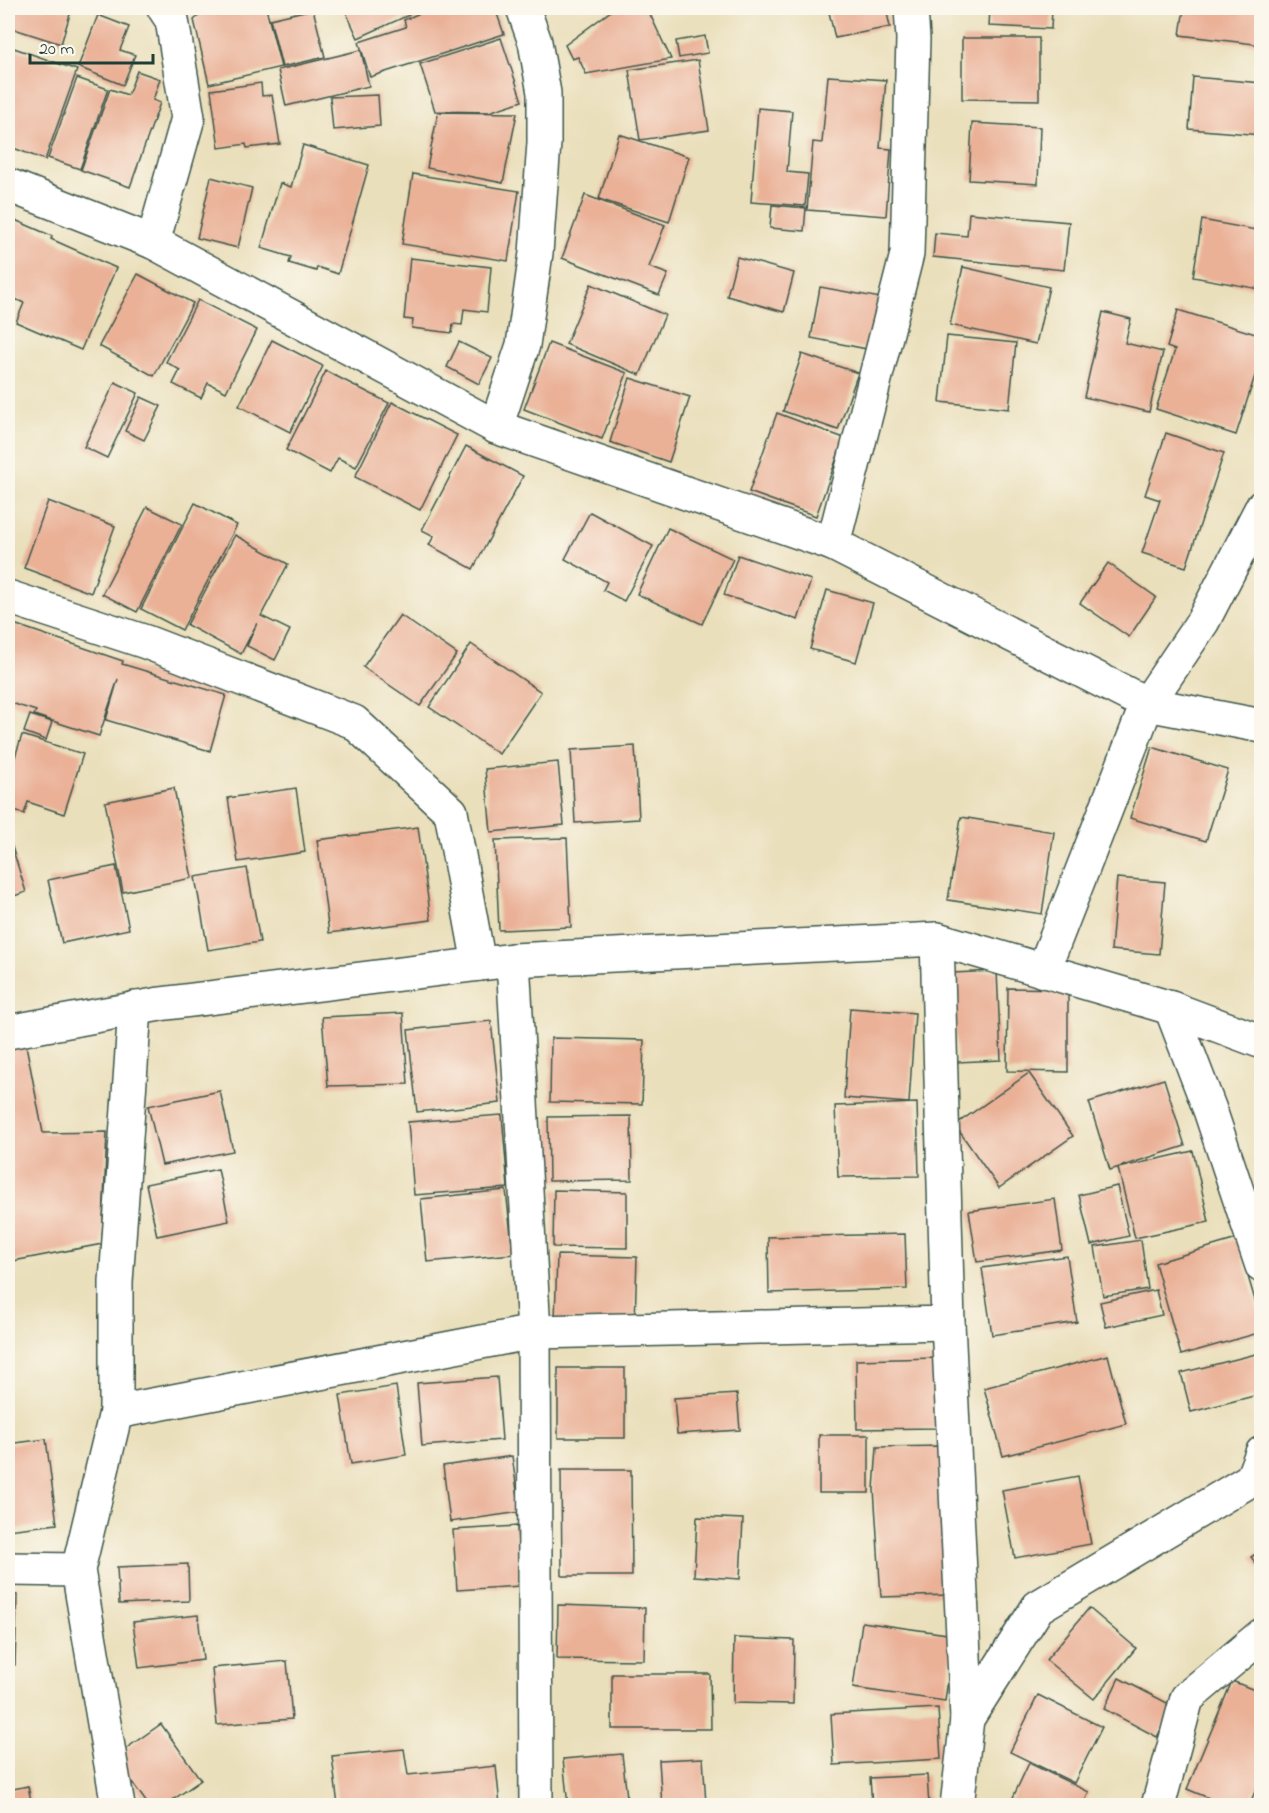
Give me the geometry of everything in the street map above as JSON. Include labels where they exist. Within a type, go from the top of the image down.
[{"type":"street","points":[[153,242],[188,118],[172,20],[164,8]]},
{"type":"street","points":[[496,427],[523,345],[536,253],[544,143],[544,93],[535,42],[523,8]]},
{"type":"street","points":[[833,544],[907,254],[914,39],[911,8]]},
{"type":"street","points":[[8,185],[153,242],[496,427],[833,544],[1147,704],[1262,726]]},
{"type":"street","points":[[1043,971],[1147,704],[1203,621],[1262,507]]},
{"type":"street","points":[[8,597],[146,642],[354,723],[451,812],[479,964]]},
{"type":"street","points":[[937,939],[948,1323],[967,1719],[957,1806]]},
{"type":"street","points":[[8,1032],[135,1008],[513,960],[937,939],[1171,1008],[1262,1042]]},
{"type":"street","points":[[513,960],[534,1332],[536,1806]]},
{"type":"street","points":[[118,1806],[78,1570],[116,1412],[116,1282],[135,1008]]},
{"type":"street","points":[[1171,1008],[1210,1110],[1262,1266]]},
{"type":"street","points":[[116,1412],[534,1332],[948,1323]]},
{"type":"street","points":[[967,1719],[1038,1607],[1258,1471]]},
{"type":"street","points":[[8,1569],[78,1570]]},
{"type":"street","points":[[1158,1806],[1187,1698],[1262,1635]]},
{"type":"building","points":[[13,8],[59,8],[71,11],[61,44],[8,27]]},
{"type":"building","points":[[208,8],[266,8],[281,67],[209,84],[194,20]]},
{"type":"building","points":[[405,8],[409,15],[358,38],[345,10]]},
{"type":"building","points":[[431,8],[495,8],[504,34],[370,77],[359,42],[406,27],[404,20]]},
{"type":"building","points":[[615,8],[647,8],[671,59],[586,74],[578,57],[572,59],[565,45]]},
{"type":"building","points":[[828,8],[886,8],[890,27],[835,38]]},
{"type":"building","points":[[990,8],[1052,8],[1051,29],[989,26]]},
{"type":"building","points":[[1184,8],[1262,8],[1262,45],[1180,35]]},
{"type":"building","points":[[313,9],[325,57],[282,67],[270,19]]},
{"type":"building","points":[[98,15],[129,27],[120,50],[135,55],[123,85],[78,67]]},
{"type":"building","points":[[705,36],[708,53],[679,58],[676,41]]},
{"type":"building","points":[[501,38],[522,101],[489,112],[435,111],[420,64]]},
{"type":"building","points":[[962,38],[1039,38],[1039,100],[962,99]]},
{"type":"building","points":[[14,48],[77,70],[45,160],[8,146],[8,67]]},
{"type":"building","points":[[361,50],[369,86],[286,106],[278,70]]},
{"type":"building","points":[[698,60],[709,130],[640,140],[629,70]]},
{"type":"building","points":[[137,71],[160,79],[153,100],[160,103],[130,187],[81,170],[110,89],[128,95]]},
{"type":"building","points":[[828,76],[886,80],[880,148],[891,149],[886,216],[807,210],[813,142],[822,143]]},
{"type":"building","points":[[1193,77],[1262,83],[1262,135],[1189,129]]},
{"type":"building","points":[[77,78],[108,89],[80,169],[48,158]]},
{"type":"building","points":[[261,83],[262,96],[272,95],[280,144],[247,148],[246,144],[219,148],[211,90]]},
{"type":"building","points":[[378,95],[380,126],[333,130],[330,97]]},
{"type":"building","points":[[758,108],[792,111],[787,172],[808,174],[805,206],[751,202]]},
{"type":"building","points":[[438,112],[517,113],[503,183],[427,168]]},
{"type":"building","points":[[972,123],[1040,127],[1038,184],[969,180]]},
{"type":"building","points":[[619,134],[689,157],[669,222],[599,199]]},
{"type":"building","points":[[303,145],[369,165],[338,274],[317,267],[316,271],[289,263],[291,257],[261,248],[280,183],[291,187]]},
{"type":"building","points":[[413,174],[519,191],[508,261],[402,244]]},
{"type":"building","points":[[211,177],[252,188],[238,248],[197,238]]},
{"type":"building","points":[[585,195],[665,225],[649,267],[668,274],[659,295],[562,258]]},
{"type":"building","points":[[772,205],[806,208],[804,231],[770,228]]},
{"type":"building","points":[[969,213],[1069,222],[1064,270],[933,257],[935,233],[967,236]]},
{"type":"building","points":[[8,217],[116,268],[81,350],[16,322],[24,303],[8,296]]},
{"type":"building","points":[[1202,220],[1262,231],[1262,274],[1259,289],[1193,277]]},
{"type":"building","points":[[737,257],[794,273],[784,312],[727,296]]},
{"type":"building","points":[[410,258],[491,267],[487,312],[464,309],[462,325],[453,324],[452,333],[412,328],[413,320],[404,319]]},
{"type":"building","points":[[963,267],[1049,287],[1036,344],[950,325]]},
{"type":"building","points":[[138,274],[193,303],[154,376],[99,346]]},
{"type":"building","points":[[591,284],[665,315],[640,375],[566,344]]},
{"type":"building","points":[[820,287],[881,298],[872,350],[811,338]]},
{"type":"building","points":[[198,300],[257,330],[226,392],[208,383],[201,398],[173,384],[180,370],[166,362]]},
{"type":"building","points":[[1178,310],[1262,336],[1262,354],[1236,435],[1156,409],[1175,350],[1167,347]]},
{"type":"building","points":[[1103,312],[1131,319],[1125,343],[1163,352],[1149,412],[1084,397]]},
{"type":"building","points":[[947,336],[1016,343],[1009,409],[940,402]]},
{"type":"building","points":[[272,340],[323,366],[290,432],[239,406]]},
{"type":"building","points":[[459,342],[492,358],[479,384],[447,367]]},
{"type":"building","points":[[549,343],[627,373],[602,439],[524,409]]},
{"type":"building","points":[[802,354],[858,373],[838,430],[783,411]]},
{"type":"building","points":[[326,371],[389,403],[356,467],[338,458],[330,473],[286,450]]},
{"type":"building","points":[[630,378],[690,397],[669,462],[610,442]]},
{"type":"building","points":[[115,382],[138,393],[107,458],[84,447]]},
{"type":"building","points":[[141,397],[161,406],[144,440],[125,431]]},
{"type":"building","points":[[392,402],[457,435],[420,510],[355,477]]},
{"type":"building","points":[[777,413],[844,438],[816,516],[749,492]]},
{"type":"building","points":[[1166,433],[1224,453],[1186,567],[1142,553],[1160,500],[1145,495]]},
{"type":"building","points":[[466,446],[523,476],[473,569],[429,545],[434,536],[422,530]]},
{"type":"building","points":[[48,501],[115,526],[91,593],[24,568]]},
{"type":"building","points":[[195,503],[237,525],[182,630],[141,609]]},
{"type":"building","points":[[147,507],[182,524],[137,612],[102,594]]},
{"type":"building","points":[[590,512],[653,546],[624,601],[603,590],[607,582],[565,559]]},
{"type":"building","points":[[668,528],[733,559],[702,624],[637,594]]},
{"type":"building","points":[[235,535],[288,564],[261,616],[290,630],[275,660],[247,646],[257,623],[241,654],[187,625]]},
{"type":"building","points":[[738,555],[811,580],[798,620],[724,595]]},
{"type":"building","points":[[1108,563],[1156,597],[1129,637],[1080,603]]},
{"type":"building","points":[[827,590],[873,603],[856,662],[810,649]]},
{"type":"building","points":[[400,615],[457,654],[420,706],[363,667]]},
{"type":"building","points":[[8,622],[123,661],[122,664],[226,695],[210,751],[106,720],[118,679],[99,736],[34,715],[36,711],[8,702]]},
{"type":"building","points":[[471,644],[541,692],[499,754],[429,707]]},
{"type":"building","points":[[30,715],[52,722],[46,740],[24,732]]},
{"type":"building","points":[[22,735],[83,754],[64,814],[28,802],[24,814],[8,809],[8,779]]},
{"type":"building","points":[[635,746],[639,819],[575,823],[571,750]]},
{"type":"building","points":[[1152,747],[1228,770],[1206,841],[1130,818]]},
{"type":"building","points":[[558,762],[564,825],[491,832],[485,769]]},
{"type":"building","points":[[174,788],[192,878],[123,892],[105,802]]},
{"type":"building","points":[[296,788],[305,852],[238,862],[228,798]]},
{"type":"building","points":[[961,817],[1054,832],[1042,914],[948,900]]},
{"type":"building","points":[[418,827],[431,920],[329,933],[317,840]]},
{"type":"building","points":[[8,834],[26,892],[8,898]]},
{"type":"building","points":[[567,838],[571,927],[499,930],[495,840]]},
{"type":"building","points":[[116,866],[129,929],[62,943],[48,880]]},
{"type":"building","points":[[247,868],[260,942],[208,950],[195,877]]},
{"type":"building","points":[[1117,878],[1165,882],[1159,954],[1111,950]]},
{"type":"building","points":[[997,971],[1001,1060],[957,1062],[952,973]]},
{"type":"building","points":[[1008,988],[1068,989],[1068,1072],[1007,1071]]},
{"type":"building","points":[[850,1008],[915,1013],[909,1103],[844,1098]]},
{"type":"building","points":[[403,1013],[408,1084],[328,1086],[322,1017]]},
{"type":"building","points":[[491,1021],[500,1103],[417,1112],[408,1030]]},
{"type":"building","points":[[551,1038],[644,1040],[642,1104],[550,1102]]},
{"type":"building","points":[[26,1045],[43,1133],[107,1132],[102,1244],[8,1262],[8,1049]]},
{"type":"building","points":[[1029,1073],[1073,1136],[999,1188],[955,1125]]},
{"type":"building","points":[[1164,1079],[1185,1146],[1110,1170],[1089,1102]]},
{"type":"building","points":[[220,1091],[233,1151],[162,1165],[148,1106]]},
{"type":"building","points":[[917,1103],[919,1176],[838,1177],[835,1106]]},
{"type":"building","points":[[502,1115],[508,1188],[414,1195],[408,1122]]},
{"type":"building","points":[[631,1116],[632,1180],[549,1181],[548,1117]]},
{"type":"building","points":[[1193,1151],[1209,1222],[1135,1238],[1118,1168]]},
{"type":"building","points":[[218,1169],[229,1221],[157,1236],[146,1184]]},
{"type":"building","points":[[1117,1186],[1129,1236],[1091,1245],[1079,1195]]},
{"type":"building","points":[[506,1190],[513,1254],[427,1262],[421,1199]]},
{"type":"building","points":[[554,1190],[627,1192],[627,1248],[553,1247]]},
{"type":"building","points":[[1055,1199],[1062,1250],[977,1262],[969,1211]]},
{"type":"building","points":[[905,1234],[907,1289],[769,1293],[768,1237]]},
{"type":"building","points":[[1237,1239],[1262,1324],[1262,1332],[1181,1355],[1155,1263]]},
{"type":"building","points":[[1141,1240],[1148,1289],[1103,1296],[1095,1247]]},
{"type":"building","points":[[557,1255],[637,1257],[635,1322],[555,1320]]},
{"type":"building","points":[[1067,1256],[1077,1322],[992,1335],[982,1268]]},
{"type":"building","points":[[1156,1290],[1162,1315],[1106,1327],[1100,1302]]},
{"type":"building","points":[[1260,1353],[1262,1394],[1191,1412],[1181,1373]]},
{"type":"building","points":[[1108,1355],[1126,1424],[1003,1456],[984,1388]]},
{"type":"building","points":[[936,1358],[937,1428],[857,1429],[856,1360]]},
{"type":"building","points":[[558,1368],[625,1368],[625,1438],[558,1438]]},
{"type":"building","points":[[497,1377],[502,1440],[422,1446],[417,1383]]},
{"type":"building","points":[[396,1386],[406,1455],[351,1464],[340,1395]]},
{"type":"building","points":[[737,1394],[740,1430],[677,1434],[674,1398]]},
{"type":"building","points":[[819,1435],[869,1435],[869,1493],[819,1493]]},
{"type":"building","points":[[46,1439],[57,1524],[8,1530],[8,1444]]},
{"type":"building","points":[[945,1446],[949,1595],[881,1597],[874,1489],[877,1447]]},
{"type":"building","points":[[512,1456],[520,1512],[450,1522],[443,1466]]},
{"type":"building","points":[[561,1470],[631,1470],[632,1576],[562,1576]]},
{"type":"building","points":[[1078,1476],[1091,1544],[1015,1558],[1002,1490]]},
{"type":"building","points":[[697,1517],[743,1519],[740,1579],[694,1576]]},
{"type":"building","points":[[517,1526],[520,1586],[457,1590],[453,1530]]},
{"type":"building","points":[[1262,1550],[1262,1571],[1251,1557]]},
{"type":"building","points":[[188,1564],[189,1601],[119,1604],[117,1567]]},
{"type":"building","points":[[8,1594],[17,1595],[15,1665],[8,1665]]},
{"type":"building","points":[[558,1605],[645,1608],[644,1660],[557,1659]]},
{"type":"building","points":[[1089,1608],[1136,1648],[1094,1699],[1046,1660]]},
{"type":"building","points":[[198,1615],[203,1660],[139,1668],[133,1622]]},
{"type":"building","points":[[862,1622],[954,1635],[945,1701],[853,1688]]},
{"type":"building","points":[[734,1638],[794,1640],[793,1704],[733,1703]]},
{"type":"building","points":[[287,1661],[292,1719],[217,1725],[212,1668]]},
{"type":"building","points":[[612,1674],[710,1674],[711,1729],[612,1729]]},
{"type":"building","points":[[1119,1678],[1173,1706],[1157,1737],[1104,1709]]},
{"type":"building","points":[[1232,1681],[1262,1693],[1262,1774],[1249,1806],[1228,1806],[1187,1789]]},
{"type":"building","points":[[1038,1695],[1102,1727],[1074,1783],[1010,1752]]},
{"type":"building","points":[[938,1708],[941,1759],[834,1765],[831,1714]]},
{"type":"building","points":[[161,1724],[201,1780],[164,1806],[149,1806],[114,1757]]},
{"type":"building","points":[[404,1749],[408,1775],[496,1766],[500,1806],[338,1806],[332,1756]]},
{"type":"building","points":[[622,1754],[628,1806],[568,1806],[563,1759]]},
{"type":"building","points":[[703,1758],[706,1804],[662,1806],[659,1760]]},
{"type":"building","points":[[1029,1763],[1089,1792],[1083,1806],[1009,1806]]},
{"type":"building","points":[[927,1775],[929,1806],[872,1806],[870,1778]]},
{"type":"building","points":[[28,1786],[32,1806],[8,1806],[8,1790]]}]
